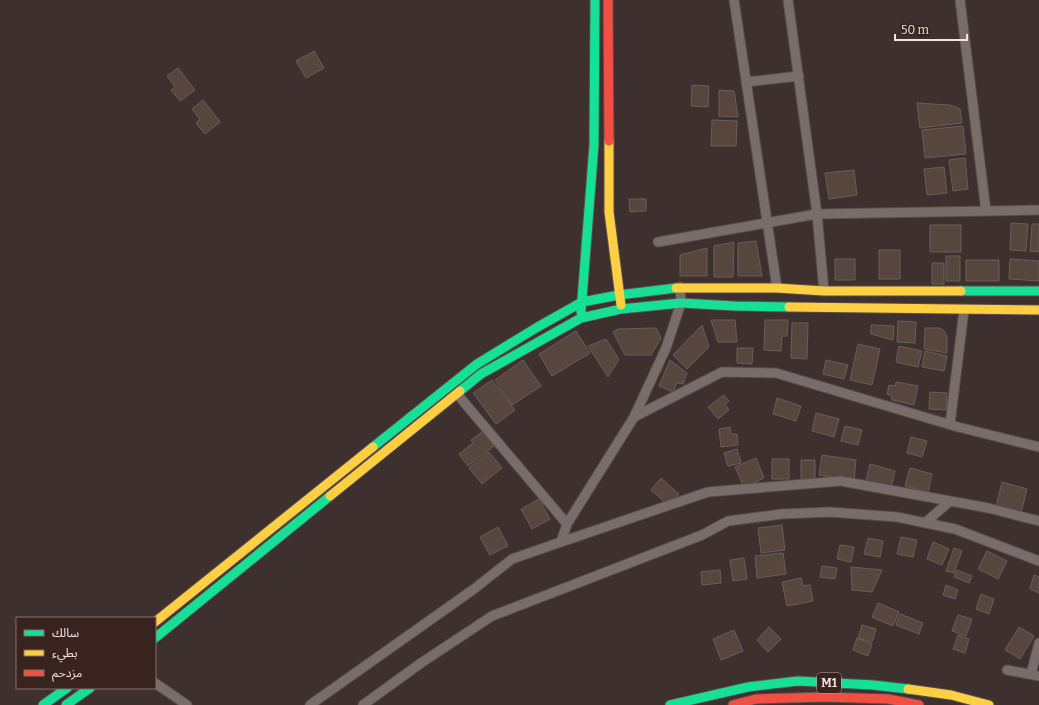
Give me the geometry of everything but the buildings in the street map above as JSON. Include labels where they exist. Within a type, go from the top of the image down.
[{"type":"main road","points":[[581,318],[594,145],[595,0]]},
{"type":"main road","points":[[608,0],[609,212],[621,309]]},
{"type":"main road","points":[[156,621],[477,364],[582,302],[619,295],[680,287],[777,288],[824,291],[1039,291]]},
{"type":"main road","points":[[156,637],[481,374],[581,318],[621,309],[681,303],[743,306],[1039,310]]},
{"type":"main road","name":"M1","points":[[670,705],[748,687],[798,681],[873,685],[951,695],[989,705]]},
{"type":"main road","points":[[43,705],[66,689]]},
{"type":"main road","points":[[66,705],[89,689]]},
{"type":"main road","name":"M1","points":[[733,705],[756,699],[825,697],[888,699],[918,705]]},
{"type":"street","points":[[734,0],[766,223],[777,288]]},
{"type":"street","points":[[788,0],[817,214],[824,291]]},
{"type":"street","points":[[960,0],[986,211]]},
{"type":"street","points":[[746,82],[799,76]]},
{"type":"street","points":[[658,242],[817,214],[1039,210]]},
{"type":"street","points":[[561,542],[567,524],[634,417],[666,348],[681,303],[680,287]]},
{"type":"street","points":[[950,424],[964,310]]},
{"type":"street","points":[[634,417],[722,372],[776,373],[950,424],[1039,447]]},
{"type":"street","points":[[457,394],[567,524]]},
{"type":"street","points":[[310,705],[468,594],[512,559],[708,492],[841,481],[988,508],[1039,522]]},
{"type":"street","points":[[925,523],[950,501]]},
{"type":"street","points":[[363,705],[421,663],[492,616],[702,535],[728,521],[782,514],[830,512],[897,517],[955,529],[1039,561]]},
{"type":"street","points":[[1007,670],[1035,675],[1039,643]]},
{"type":"street","points":[[156,684],[187,705]]},
{"type":"traffic: fast","points":[[581,312],[594,145],[595,0]]},
{"type":"traffic: fast","points":[[373,447],[477,364],[582,302],[619,295],[676,288]]},
{"type":"traffic: fast","points":[[961,291],[1039,291]]},
{"type":"traffic: fast","points":[[460,391],[481,374],[581,318],[621,309],[681,303],[789,307]]},
{"type":"traffic: fast","points":[[156,637],[330,496]]},
{"type":"traffic: fast","points":[[670,705],[748,687],[798,681],[873,685],[908,689]]},
{"type":"traffic: fast","points":[[43,705],[66,689]]},
{"type":"traffic: fast","points":[[66,705],[89,689]]},
{"type":"traffic: slow","points":[[609,141],[609,212],[621,305]]},
{"type":"traffic: slow","points":[[676,288],[777,288],[824,291],[961,291]]},
{"type":"traffic: slow","points":[[789,307],[1039,310]]},
{"type":"traffic: slow","points":[[330,496],[460,391]]},
{"type":"traffic: slow","points":[[156,621],[373,447]]},
{"type":"traffic: slow","points":[[908,689],[951,695],[989,705]]},
{"type":"traffic: jam","points":[[608,0],[609,141]]},
{"type":"traffic: jam","points":[[733,705],[756,699],[825,697],[888,699],[919,705]]}]
